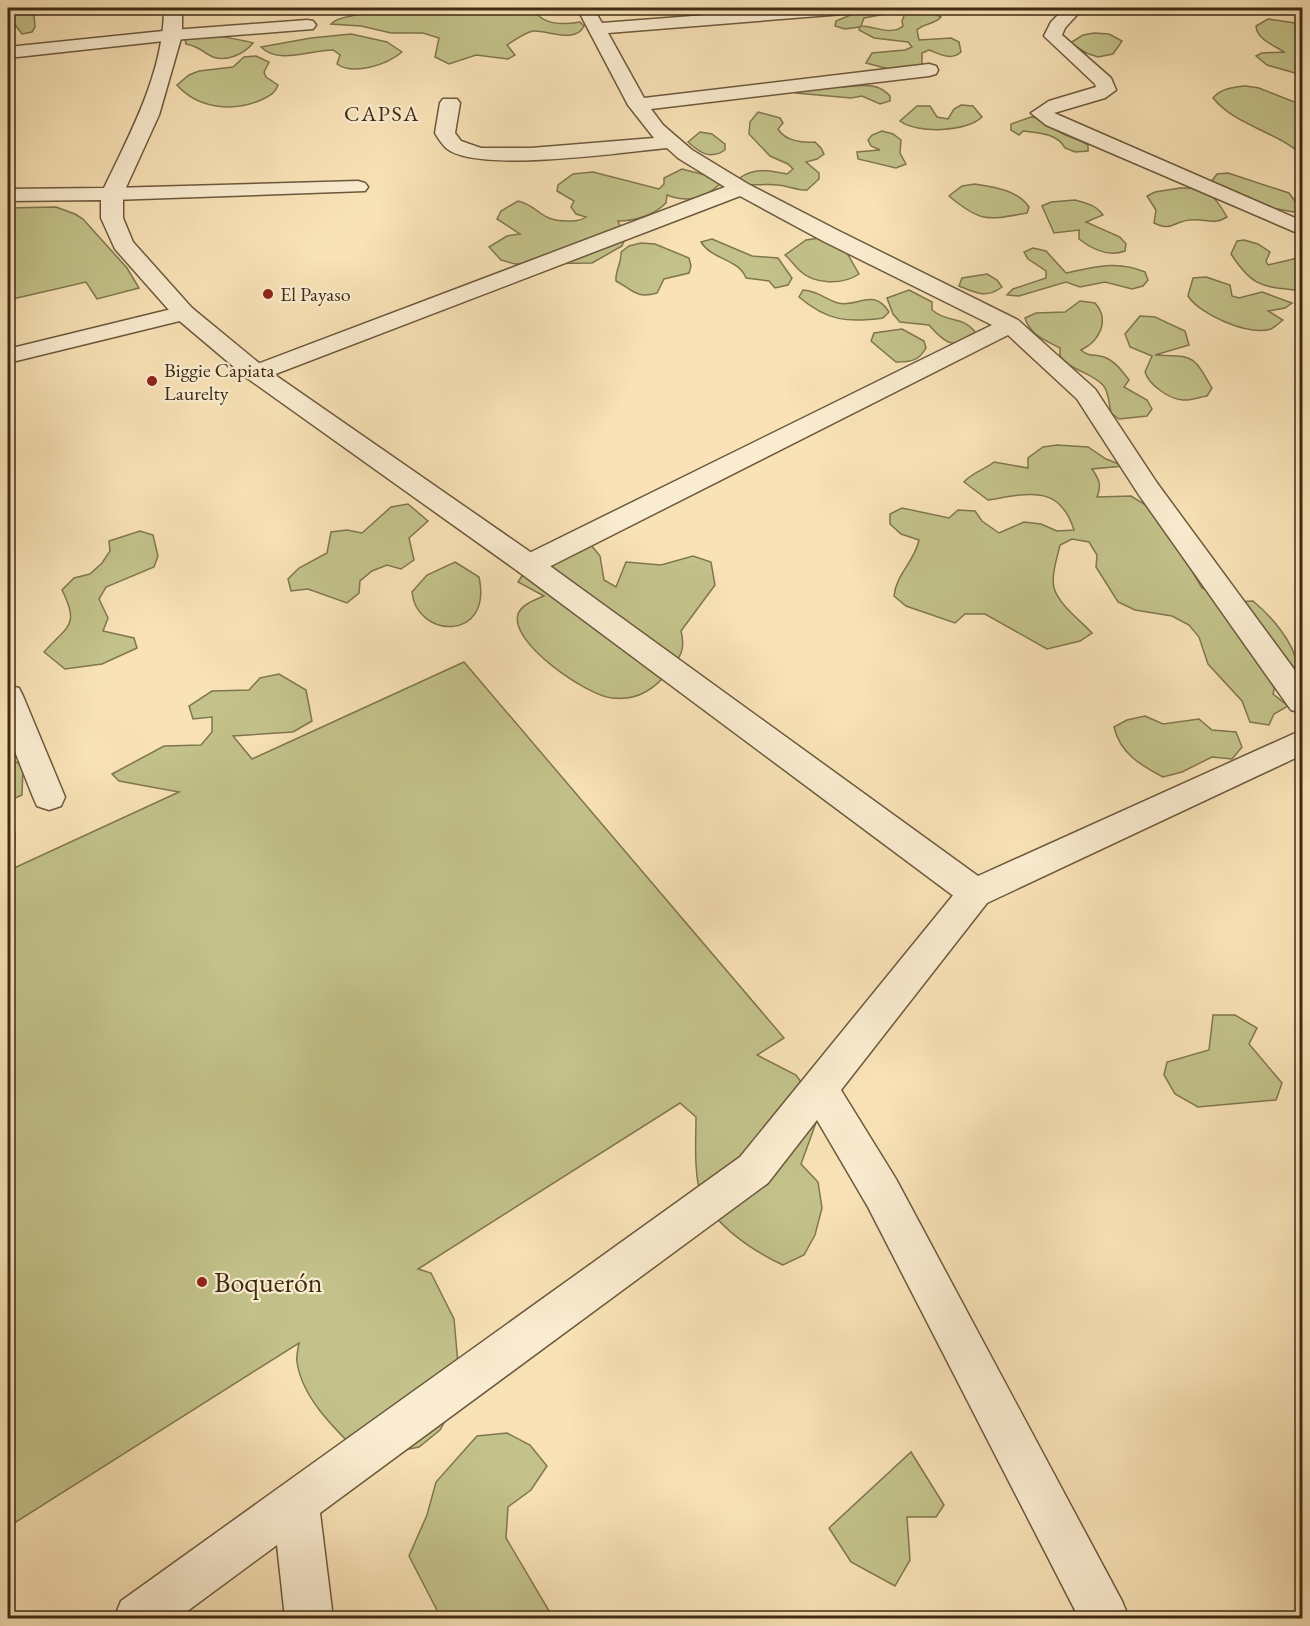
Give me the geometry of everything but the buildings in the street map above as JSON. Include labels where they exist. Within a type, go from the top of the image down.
[{"type":"street","points":[[173,8],[173,35],[148,116],[112,194],[112,218],[123,244],[184,313],[256,373],[529,565],[975,892]]},
{"type":"street","points":[[856,8],[591,18],[638,105],[656,129],[685,154],[741,188],[831,236],[1010,325],[1086,394],[1148,489],[1302,702]]},
{"type":"street","points":[[1074,8],[1057,26],[1053,36],[1104,82],[1106,90],[1095,96],[1050,105],[1041,113],[1053,121],[1302,228]]},
{"type":"street","points":[[8,53],[173,35],[307,25]]},
{"type":"street","points":[[638,105],[929,70]]},
{"type":"street","points":[[450,103],[445,133],[454,145],[479,154],[531,154],[672,142]]},
{"type":"street","points":[[8,195],[358,187]]},
{"type":"street","points":[[256,373],[741,188]]},
{"type":"street","points":[[8,357],[184,313]]},
{"type":"street","points":[[529,565],[1010,325]]},
{"type":"street","points":[[8,696],[50,797]]},
{"type":"street","points":[[138,1618],[754,1170],[975,892],[1302,742]]},
{"type":"street","points":[[820,1089],[882,1193],[1105,1618]]},
{"type":"street","points":[[296,1504],[309,1618]]},
{"type":"shaded area","points":[[21,8],[72,8],[34,15],[35,27],[32,32],[22,34],[13,22],[13,13]]},
{"type":"shaded area","points":[[356,8],[533,8],[541,18],[547,21],[553,23],[580,22],[584,26],[575,34],[568,35],[539,31],[526,33],[507,45],[515,55],[508,59],[476,55],[449,64],[435,57],[439,38],[423,33],[391,33],[361,26],[331,24],[338,19],[359,13]]},
{"type":"shaded area","points":[[847,8],[888,8],[891,13],[864,18],[861,26],[888,30],[899,29],[903,26],[905,13],[909,11],[932,13],[941,17],[917,30],[919,40],[951,38],[959,42],[961,52],[953,56],[941,55],[929,50],[922,53],[922,73],[900,72],[866,63],[872,53],[905,50],[912,47],[908,42],[874,38],[859,30],[860,27],[845,29],[835,26],[836,21],[853,14],[852,9]]},
{"type":"shaded area","points":[[1268,19],[1302,24],[1302,75],[1267,65],[1256,56],[1262,53],[1284,52],[1263,39],[1257,31],[1256,26]]},
{"type":"shaded area","points":[[351,34],[387,42],[402,52],[380,64],[352,69],[337,64],[340,55],[333,50],[286,56],[268,52],[261,47],[311,38]]},
{"type":"shaded area","points":[[1109,34],[1122,41],[1113,54],[1098,57],[1083,52],[1085,52],[1070,43],[1083,35]]},
{"type":"shaded area","points":[[219,36],[253,43],[245,51],[235,56],[218,58],[186,44],[185,39]]},
{"type":"shaded area","points":[[256,56],[269,62],[264,72],[266,77],[278,85],[273,93],[261,100],[239,106],[216,106],[195,99],[177,85],[189,75],[199,71],[233,67],[244,57]]},
{"type":"shaded area","points":[[813,78],[838,82],[843,87],[874,86],[885,91],[890,96],[890,101],[880,104],[862,96],[851,98],[796,93],[796,83],[802,79]]},
{"type":"shaded area","points":[[1246,86],[1259,88],[1299,104],[1299,96],[1302,94],[1302,155],[1292,147],[1222,108],[1213,98],[1224,90]]},
{"type":"shaded area","points":[[961,105],[973,106],[982,117],[965,126],[942,130],[918,128],[900,121],[917,106],[930,106],[937,117],[948,119],[954,109]]},
{"type":"shaded area","points":[[758,112],[780,118],[783,123],[778,129],[789,139],[815,142],[821,148],[824,154],[806,162],[819,173],[819,179],[807,190],[778,185],[740,183],[741,177],[752,172],[787,174],[793,169],[788,164],[770,156],[749,134],[750,122]]},
{"type":"shaded area","points":[[1031,117],[1043,120],[1052,128],[1088,145],[1088,151],[1075,152],[1047,135],[1023,131],[1019,135],[1011,130],[1011,124]]},
{"type":"shaded area","points":[[882,131],[893,134],[901,140],[900,153],[906,164],[896,168],[858,159],[857,152],[880,150],[871,146],[868,140],[872,135]]},
{"type":"shaded area","points":[[700,132],[712,134],[725,144],[725,150],[715,155],[705,154],[688,142]]},
{"type":"shaded area","points":[[682,169],[717,178],[719,185],[707,194],[694,198],[681,199],[667,195],[666,203],[650,214],[631,220],[618,221],[625,239],[622,246],[592,263],[515,264],[501,260],[489,247],[507,236],[520,234],[497,219],[501,211],[518,201],[551,219],[575,221],[586,217],[576,214],[571,207],[574,201],[557,191],[558,185],[573,174],[593,172],[659,189],[664,184],[664,178]]},
{"type":"shaded area","points":[[1228,173],[1289,193],[1300,208],[1293,212],[1268,207],[1209,185],[1217,174]]},
{"type":"shaded area","points":[[975,184],[1012,193],[1029,207],[1027,213],[994,218],[985,217],[969,211],[949,196],[962,186]]},
{"type":"shaded area","points":[[1180,188],[1197,189],[1214,197],[1227,217],[1213,221],[1185,221],[1169,226],[1154,223],[1156,210],[1147,196],[1155,192]]},
{"type":"shaded area","points":[[1075,200],[1090,205],[1103,215],[1086,222],[1120,237],[1126,244],[1125,251],[1107,253],[1095,249],[1079,239],[1079,230],[1054,233],[1042,206],[1051,202]]},
{"type":"shaded area","points":[[56,207],[83,219],[127,268],[139,288],[97,299],[86,282],[8,300],[8,208]]},
{"type":"shaded area","points":[[819,238],[843,246],[859,274],[837,282],[820,281],[805,275],[785,255],[806,240]]},
{"type":"shaded area","points":[[712,239],[752,256],[778,258],[792,278],[788,285],[775,288],[769,281],[746,278],[738,267],[712,253],[701,242]]},
{"type":"shaded area","points":[[1244,240],[1258,244],[1270,252],[1266,261],[1268,265],[1302,257],[1302,291],[1260,284],[1246,274],[1231,254],[1237,241]]},
{"type":"shaded area","points":[[641,243],[655,244],[689,258],[691,266],[689,273],[664,279],[657,293],[650,295],[639,294],[616,281],[621,252],[629,246]]},
{"type":"shaded area","points":[[1033,248],[1046,251],[1066,273],[1115,265],[1145,272],[1148,280],[1143,286],[1132,289],[1105,282],[1080,287],[1066,282],[1019,296],[1007,295],[1013,289],[1046,278],[1046,271],[1028,259],[1024,252]]},
{"type":"shaded area","points":[[987,274],[997,280],[1002,287],[986,294],[976,293],[959,286],[962,278]]},
{"type":"shaded area","points":[[1206,277],[1230,285],[1232,296],[1239,298],[1262,292],[1292,303],[1285,308],[1268,311],[1283,320],[1271,329],[1238,327],[1214,317],[1188,296],[1193,278]]},
{"type":"shaded area","points":[[803,290],[845,304],[871,299],[883,305],[889,312],[883,318],[859,320],[829,316],[799,297]]},
{"type":"shaded area","points":[[909,290],[932,302],[932,310],[939,315],[968,325],[980,338],[952,343],[941,338],[929,325],[900,322],[893,314],[887,298]]},
{"type":"shaded area","points":[[1080,301],[1095,303],[1102,316],[1098,336],[1081,350],[1108,359],[1118,367],[1129,380],[1124,387],[1147,400],[1152,409],[1147,416],[1119,419],[1111,413],[1108,395],[1103,385],[1065,361],[1060,356],[1060,348],[1034,333],[1027,324],[1025,318],[1036,313],[1065,312]]},
{"type":"shaded area","points":[[1140,316],[1155,317],[1185,331],[1189,345],[1155,355],[1191,359],[1200,368],[1212,388],[1207,396],[1189,400],[1178,399],[1160,391],[1151,382],[1145,372],[1152,356],[1130,347],[1125,334]]},
{"type":"shaded area","points":[[902,329],[924,341],[926,348],[914,360],[896,362],[871,341],[874,333]]},
{"type":"shaded area","points":[[1057,445],[1088,447],[1106,459],[1124,466],[1092,469],[1099,482],[1097,497],[1131,496],[1157,512],[1202,588],[1236,602],[1253,601],[1281,630],[1291,647],[1297,665],[1276,681],[1273,694],[1288,706],[1274,714],[1269,725],[1250,722],[1242,701],[1208,664],[1199,637],[1189,625],[1172,616],[1135,610],[1118,602],[1096,567],[1097,555],[1089,542],[1072,539],[1060,545],[1053,578],[1054,588],[1060,600],[1092,633],[1080,641],[1047,649],[985,614],[965,614],[955,623],[906,606],[894,596],[898,581],[914,555],[919,540],[901,534],[890,524],[890,514],[902,508],[949,518],[958,510],[975,511],[982,521],[999,533],[1024,522],[1041,524],[1057,531],[1074,530],[1068,515],[1051,498],[1029,494],[988,500],[964,482],[994,462],[1028,468],[1028,458],[1043,447]]},
{"type":"shaded area","points":[[408,504],[428,521],[409,538],[414,560],[401,569],[387,565],[372,571],[360,581],[359,593],[347,603],[308,589],[291,591],[288,579],[299,568],[327,553],[331,532],[347,530],[362,533],[391,507]]},
{"type":"shaded area","points":[[140,531],[153,535],[158,556],[154,567],[106,587],[99,599],[108,618],[103,631],[134,638],[137,648],[102,664],[65,669],[44,652],[65,630],[71,618],[62,590],[74,578],[90,574],[102,563],[110,551],[109,541]]},
{"type":"shaded area","points":[[591,545],[600,556],[604,580],[616,587],[626,562],[661,565],[693,556],[711,562],[715,585],[681,631],[683,644],[679,658],[657,684],[637,696],[612,698],[601,695],[569,678],[537,653],[518,626],[518,614],[522,608],[544,596],[518,582],[536,554]]},
{"type":"shaded area","points":[[455,562],[479,577],[480,598],[475,614],[465,623],[452,626],[439,625],[426,618],[417,607],[412,592],[427,575]]},
{"type":"shaded area","name":"Boquerón","points":[[464,662],[784,1038],[757,1055],[796,1075],[811,1096],[817,1120],[801,1164],[818,1182],[822,1208],[815,1235],[804,1255],[783,1265],[757,1251],[720,1222],[710,1210],[698,1183],[696,1117],[680,1103],[418,1269],[431,1273],[454,1319],[459,1375],[456,1402],[440,1430],[419,1447],[389,1453],[360,1454],[321,1412],[305,1388],[297,1362],[299,1343],[8,1527],[8,828],[15,833],[12,869],[179,792],[119,781],[112,774],[164,746],[201,745],[212,732],[212,717],[193,719],[189,706],[212,691],[249,690],[260,678],[279,674],[306,690],[312,721],[293,732],[233,736],[252,759]]},
{"type":"shaded area","points":[[1145,716],[1163,724],[1199,719],[1212,730],[1236,732],[1242,747],[1232,759],[1212,757],[1182,772],[1163,777],[1146,768],[1126,751],[1114,727],[1127,720]]},
{"type":"shaded area","points":[[11,758],[23,767],[22,795],[8,801],[8,760]]},
{"type":"shaded area","points":[[1213,1015],[1235,1015],[1257,1028],[1249,1044],[1282,1083],[1276,1100],[1198,1107],[1175,1094],[1164,1075],[1167,1062],[1209,1050]]},
{"type":"shaded area","points":[[507,1433],[530,1445],[547,1466],[531,1490],[508,1507],[506,1538],[552,1616],[550,1618],[441,1618],[409,1556],[427,1515],[436,1482],[477,1436]]},
{"type":"shaded area","points":[[911,1452],[944,1505],[936,1517],[907,1517],[910,1560],[895,1586],[851,1562],[829,1528]]},
{"type":"place","name":"El Payaso","points":[[268,294]]},
{"type":"place","name":"Biggie Capiata Laurelty","points":[[152,381]]},
{"type":"place","name":"Boquerón","points":[[202,1282]]},
{"type":"district","name":"CAPSA","points":[[382,113]]}]
